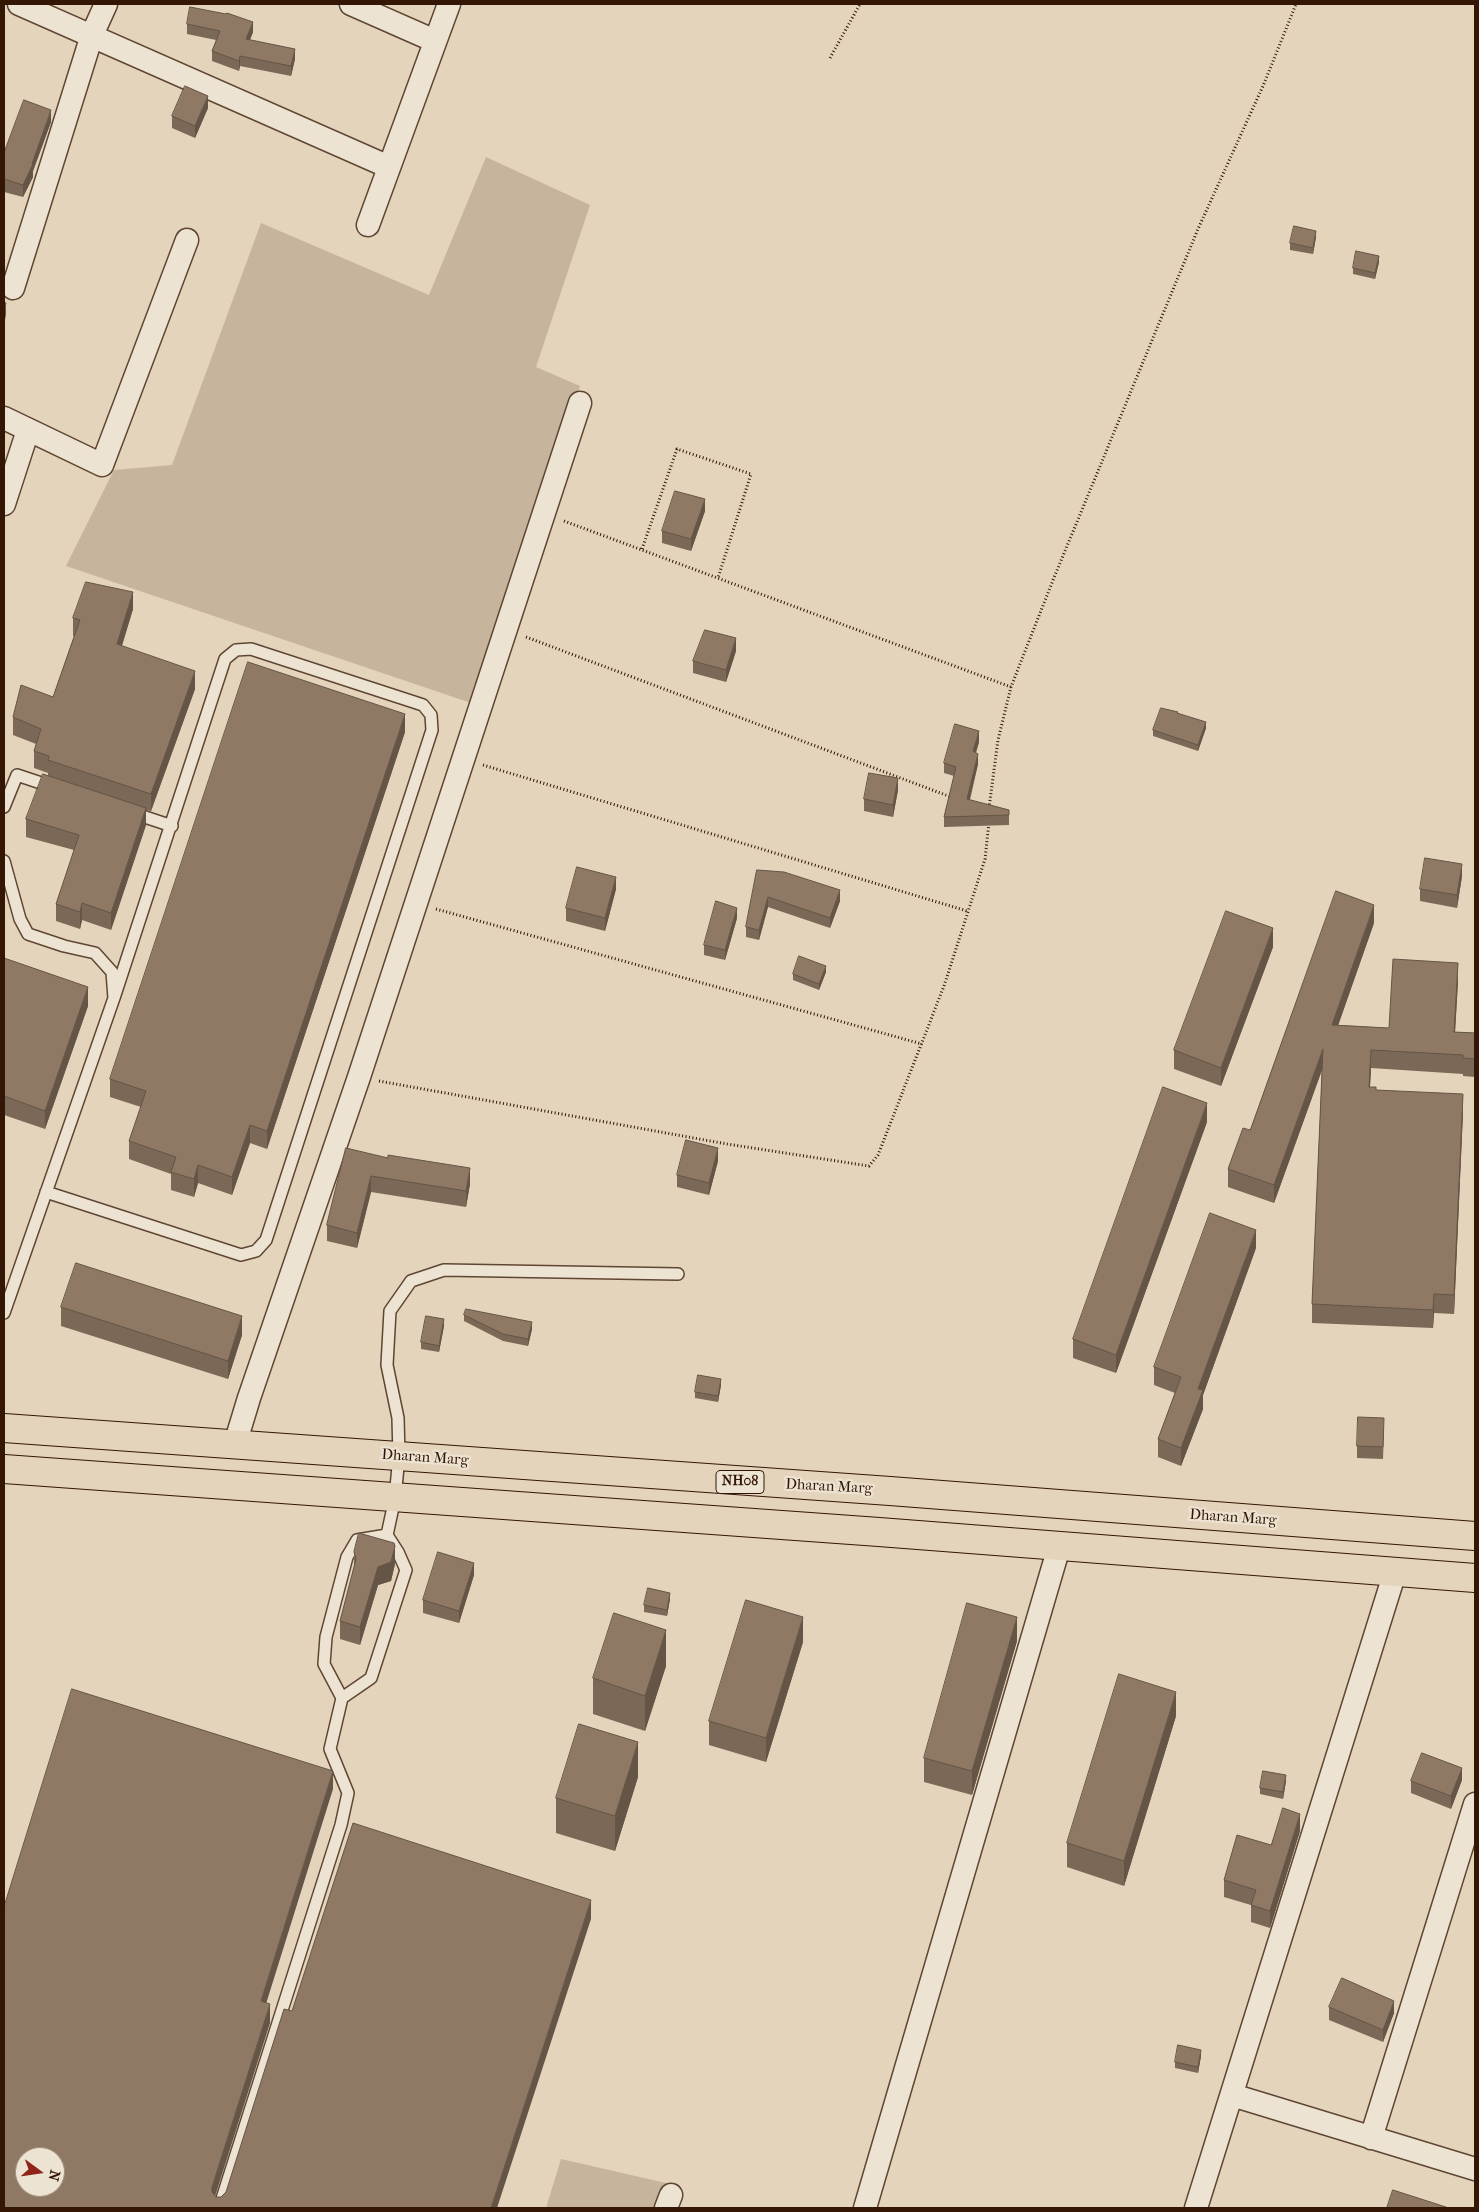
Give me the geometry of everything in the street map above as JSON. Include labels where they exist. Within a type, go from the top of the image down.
[{"type":"main road","name":"Dharan Marg","points":[[4,1428],[1475,1536]]},
{"type":"main road","points":[[4,1469],[1475,1578]]},
{"type":"street","points":[[19,4],[389,167]]},
{"type":"street","points":[[13,288],[92,35],[106,4]]},
{"type":"street","points":[[351,4],[436,41]]},
{"type":"street","points":[[368,224],[449,4]]},
{"type":"street","points":[[4,418],[102,465],[187,240]]},
{"type":"street","points":[[235,1444],[417,904],[580,402]]},
{"type":"street","points":[[4,504],[28,430]]},
{"type":"street","points":[[865,2208],[1059,1547]]},
{"type":"street","points":[[1196,2208],[1395,1572]]},
{"type":"street","points":[[1371,2138],[1475,1804]]},
{"type":"street","points":[[1232,2095],[1475,2169]]},
{"type":"lane","points":[[4,1313],[46,1192],[114,998],[172,826],[225,659],[236,650],[251,649],[423,705],[431,715],[432,730],[266,1240],[256,1251],[241,1255],[46,1192]]},
{"type":"lane","points":[[4,807],[17,775],[63,790]]},
{"type":"lane","points":[[118,808],[172,826]]},
{"type":"lane","points":[[4,861],[20,919],[28,934],[64,946],[95,953],[112,972],[114,998]]},
{"type":"lane","points":[[342,1698],[371,1678],[406,1570],[398,1552],[387,1535],[395,1498],[399,1456],[398,1418],[387,1366],[390,1311],[411,1281],[444,1270],[678,1274]]},
{"type":"lane","points":[[219,2208],[341,1825],[348,1793],[330,1749],[342,1698],[324,1664],[326,1637],[347,1557],[357,1540],[387,1535]]},
{"type":"path","points":[[830,58],[860,4]]},
{"type":"path","points":[[979,807],[989,811],[998,740],[1012,687],[1057,571],[1195,238],[1263,86],[1296,4]]},
{"type":"path","points":[[642,550],[677,449],[751,474],[718,578]]},
{"type":"path","points":[[543,513],[1012,687]]},
{"type":"path","points":[[505,629],[961,800]]},
{"type":"path","points":[[464,759],[967,911]]},
{"type":"path","points":[[359,1077],[727,1144],[869,1166],[878,1155],[944,986],[985,859],[989,818]]},
{"type":"path","points":[[417,904],[922,1044]]},
{"type":"shaded area","points":[[486,157],[590,205],[536,367],[580,386],[474,704],[66,566],[114,470],[172,465],[261,223],[429,295]]},
{"type":"shaded area","points":[[561,2159],[679,2186],[670,2208],[546,2208]]},
{"type":"building","points":[[190,7],[227,13],[253,22],[246,39],[295,49],[291,66],[240,56],[239,61],[212,51],[220,31],[187,24]]},
{"type":"building","points":[[185,86],[208,96],[195,126],[172,116]]},
{"type":"building","points":[[24,100],[51,110],[33,164],[23,185],[4,179],[4,153]]},
{"type":"building","points":[[1294,226],[1316,231],[1313,248],[1290,243]]},
{"type":"building","points":[[1356,251],[1379,256],[1375,273],[1353,268]]},
{"type":"building","points":[[675,491],[705,499],[691,539],[662,531]]},
{"type":"building","points":[[86,582],[133,592],[117,644],[195,671],[151,794],[48,760],[49,756],[34,751],[41,729],[13,717],[21,685],[53,697],[80,620],[73,618]]},
{"type":"building","points":[[705,630],[736,638],[726,670],[693,661]]},
{"type":"building","points":[[248,662],[405,714],[267,1131],[250,1125],[232,1177],[198,1165],[194,1179],[171,1172],[176,1157],[129,1141],[146,1091],[110,1079]]},
{"type":"building","points":[[1161,708],[1206,722],[1198,745],[1153,730]]},
{"type":"building","points":[[955,724],[979,731],[973,751],[978,754],[967,799],[1009,810],[1009,815],[944,817],[956,767],[944,763]]},
{"type":"building","points":[[869,773],[898,778],[893,805],[864,799]]},
{"type":"building","points":[[43,774],[146,808],[111,913],[82,903],[80,912],[56,904],[79,835],[26,819]]},
{"type":"building","points":[[1425,858],[1462,864],[1457,895],[1420,889]]},
{"type":"building","points":[[577,867],[616,877],[605,918],[566,908]]},
{"type":"building","points":[[757,870],[784,872],[840,890],[830,918],[768,897],[759,930],[746,927]]},
{"type":"building","points":[[1336,891],[1374,905],[1332,1025],[1389,1028],[1393,959],[1458,963],[1454,1032],[1475,1033],[1475,1059],[1463,1058],[1463,1055],[1371,1050],[1369,1087],[1376,1087],[1376,1090],[1463,1094],[1454,1295],[1434,1294],[1433,1310],[1312,1304],[1323,1049],[1274,1185],[1228,1169],[1243,1128],[1250,1130]]},
{"type":"building","points":[[716,901],[737,908],[725,950],[704,945]]},
{"type":"building","points":[[1226,911],[1273,928],[1221,1068],[1174,1050]]},
{"type":"building","points":[[799,956],[826,966],[819,984],[793,974]]},
{"type":"building","points":[[4,958],[88,987],[45,1111],[4,1096]]},
{"type":"building","points":[[1163,1087],[1207,1103],[1116,1355],[1073,1339]]},
{"type":"building","points":[[686,1140],[718,1148],[709,1183],[677,1175]]},
{"type":"building","points":[[346,1148],[388,1158],[388,1155],[470,1168],[466,1191],[371,1176],[357,1233],[327,1225]]},
{"type":"building","points":[[1210,1213],[1256,1230],[1198,1389],[1203,1390],[1181,1448],[1158,1439],[1181,1377],[1154,1367]]},
{"type":"building","points":[[76,1263],[242,1316],[228,1361],[61,1307]]},
{"type":"building","points":[[466,1309],[532,1322],[528,1339],[503,1334],[464,1315]]},
{"type":"building","points":[[426,1316],[444,1319],[439,1346],[421,1342]]},
{"type":"building","points":[[698,1375],[721,1379],[718,1396],[695,1392]]},
{"type":"building","points":[[1358,1417],[1384,1418],[1383,1447],[1357,1446]]},
{"type":"building","points":[[359,1533],[394,1543],[395,1546],[391,1562],[378,1567],[360,1627],[340,1621],[356,1559],[354,1552]]},
{"type":"building","points":[[438,1552],[474,1563],[459,1611],[423,1600]]},
{"type":"building","points":[[648,1588],[670,1593],[667,1610],[644,1605]]},
{"type":"building","points":[[746,1600],[803,1617],[766,1738],[709,1721]]},
{"type":"building","points":[[967,1603],[1017,1617],[972,1771],[924,1758]]},
{"type":"building","points":[[614,1613],[666,1630],[645,1696],[593,1678]]},
{"type":"building","points":[[1119,1674],[1176,1692],[1124,1861],[1067,1843]]},
{"type":"building","points":[[72,1689],[333,1771],[261,2001],[270,2004],[212,2187],[212,2192],[216,2197],[221,2197],[226,2192],[284,2009],[292,2011],[353,1823],[591,1900],[491,2208],[4,2208],[4,1907]]},
{"type":"building","points":[[579,1724],[638,1742],[615,1816],[556,1798]]},
{"type":"building","points":[[1422,1753],[1462,1768],[1451,1796],[1411,1781]]},
{"type":"building","points":[[1263,1771],[1286,1775],[1283,1792],[1260,1788]]},
{"type":"building","points":[[1283,1808],[1300,1814],[1270,1911],[1251,1905],[1256,1890],[1224,1880],[1237,1835],[1271,1845]]},
{"type":"building","points":[[1342,1978],[1394,2001],[1383,2030],[1329,2007]]},
{"type":"building","points":[[1178,2045],[1201,2050],[1198,2067],[1175,2062]]},
{"type":"building","points":[[1393,2190],[1449,2208],[1387,2208]]}]
